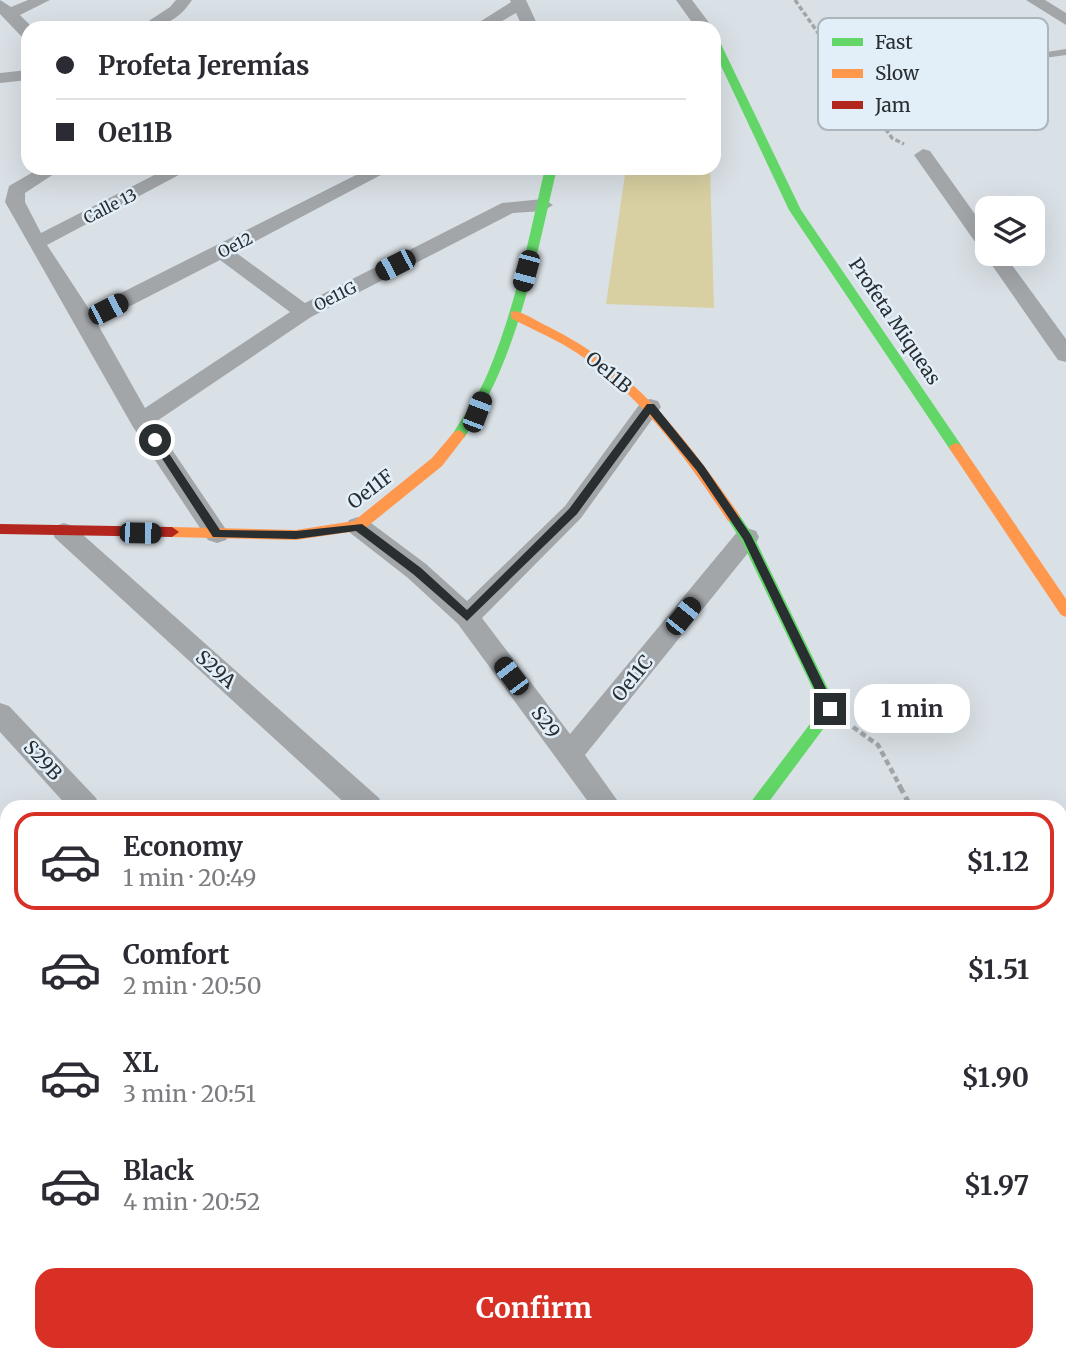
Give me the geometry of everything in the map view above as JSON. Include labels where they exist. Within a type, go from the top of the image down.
[{"type":"street","points":[[4,10],[42,0]]},
{"type":"street","points":[[158,21],[176,11],[184,0]]},
{"type":"street","points":[[684,0],[700,21]]},
{"type":"street","points":[[1034,0],[1066,20]]},
{"type":"street","points":[[489,21],[519,2],[528,21]]},
{"type":"street","points":[[4,10],[21,26]]},
{"type":"street","name":"Profeta Miqueas","points":[[721,55],[795,210],[1066,611]]},
{"type":"street","points":[[0,78],[21,76]]},
{"type":"street","points":[[923,155],[975,228]]},
{"type":"street","points":[[42,175],[16,190],[15,202],[36,243],[85,320],[141,421],[217,534]]},
{"type":"street","name":"Calle 13","points":[[36,243],[169,175]]},
{"type":"street","name":"Oe12","points":[[85,320],[371,175]]},
{"type":"street","name":"Oe11F","points":[[0,529],[296,535],[358,526],[437,462],[477,412],[515,315],[550,175]]},
{"type":"street","name":"Oe11G","points":[[141,421],[304,312],[509,206],[544,205]]},
{"type":"street","points":[[222,252],[304,312]]},
{"type":"street","points":[[1003,266],[1066,355]]},
{"type":"street","name":"Oe11B","points":[[515,315],[583,351],[650,407],[700,468],[747,537],[830,709]]},
{"type":"street","points":[[467,617],[573,512],[650,407]]},
{"type":"street","name":"S29","points":[[358,526],[417,571],[467,617],[603,800]]},
{"type":"street","name":"S29A","points":[[64,532],[361,800]]},
{"type":"street","name":"Oe11C","points":[[570,754],[747,537]]},
{"type":"street","points":[[760,800],[830,709]]},
{"type":"street","name":"S29B","points":[[0,714],[80,800]]},
{"type":"lane","points":[[1048,54],[1066,51]]},
{"type":"path","points":[[795,0],[818,33]]},
{"type":"path","points":[[886,130],[892,138],[923,155]]},
{"type":"path","points":[[830,709],[878,745],[907,800]]},
{"type":"shaded area","points":[[625,175],[710,175],[714,308],[606,304]]},
{"type":"traffic: fast","points":[[721,55],[795,210],[956,448]]},
{"type":"traffic: fast","points":[[459,435],[493,377],[506,343],[527,271],[549,175]]},
{"type":"traffic: fast","points":[[733,517],[747,537],[830,709],[760,800]]},
{"type":"traffic: slow","points":[[515,315],[582,350],[627,385],[684,448],[733,517]]},
{"type":"traffic: slow","points":[[172,532],[296,535],[358,526],[437,462],[459,435]]},
{"type":"traffic: slow","points":[[956,448],[1066,611]]},
{"type":"traffic: jam","points":[[0,529],[172,532]]},
{"type":"route","points":[[155,440],[217,534],[296,535],[358,526],[417,571],[467,617],[573,512],[650,407],[700,468],[747,537],[830,709]]}]
